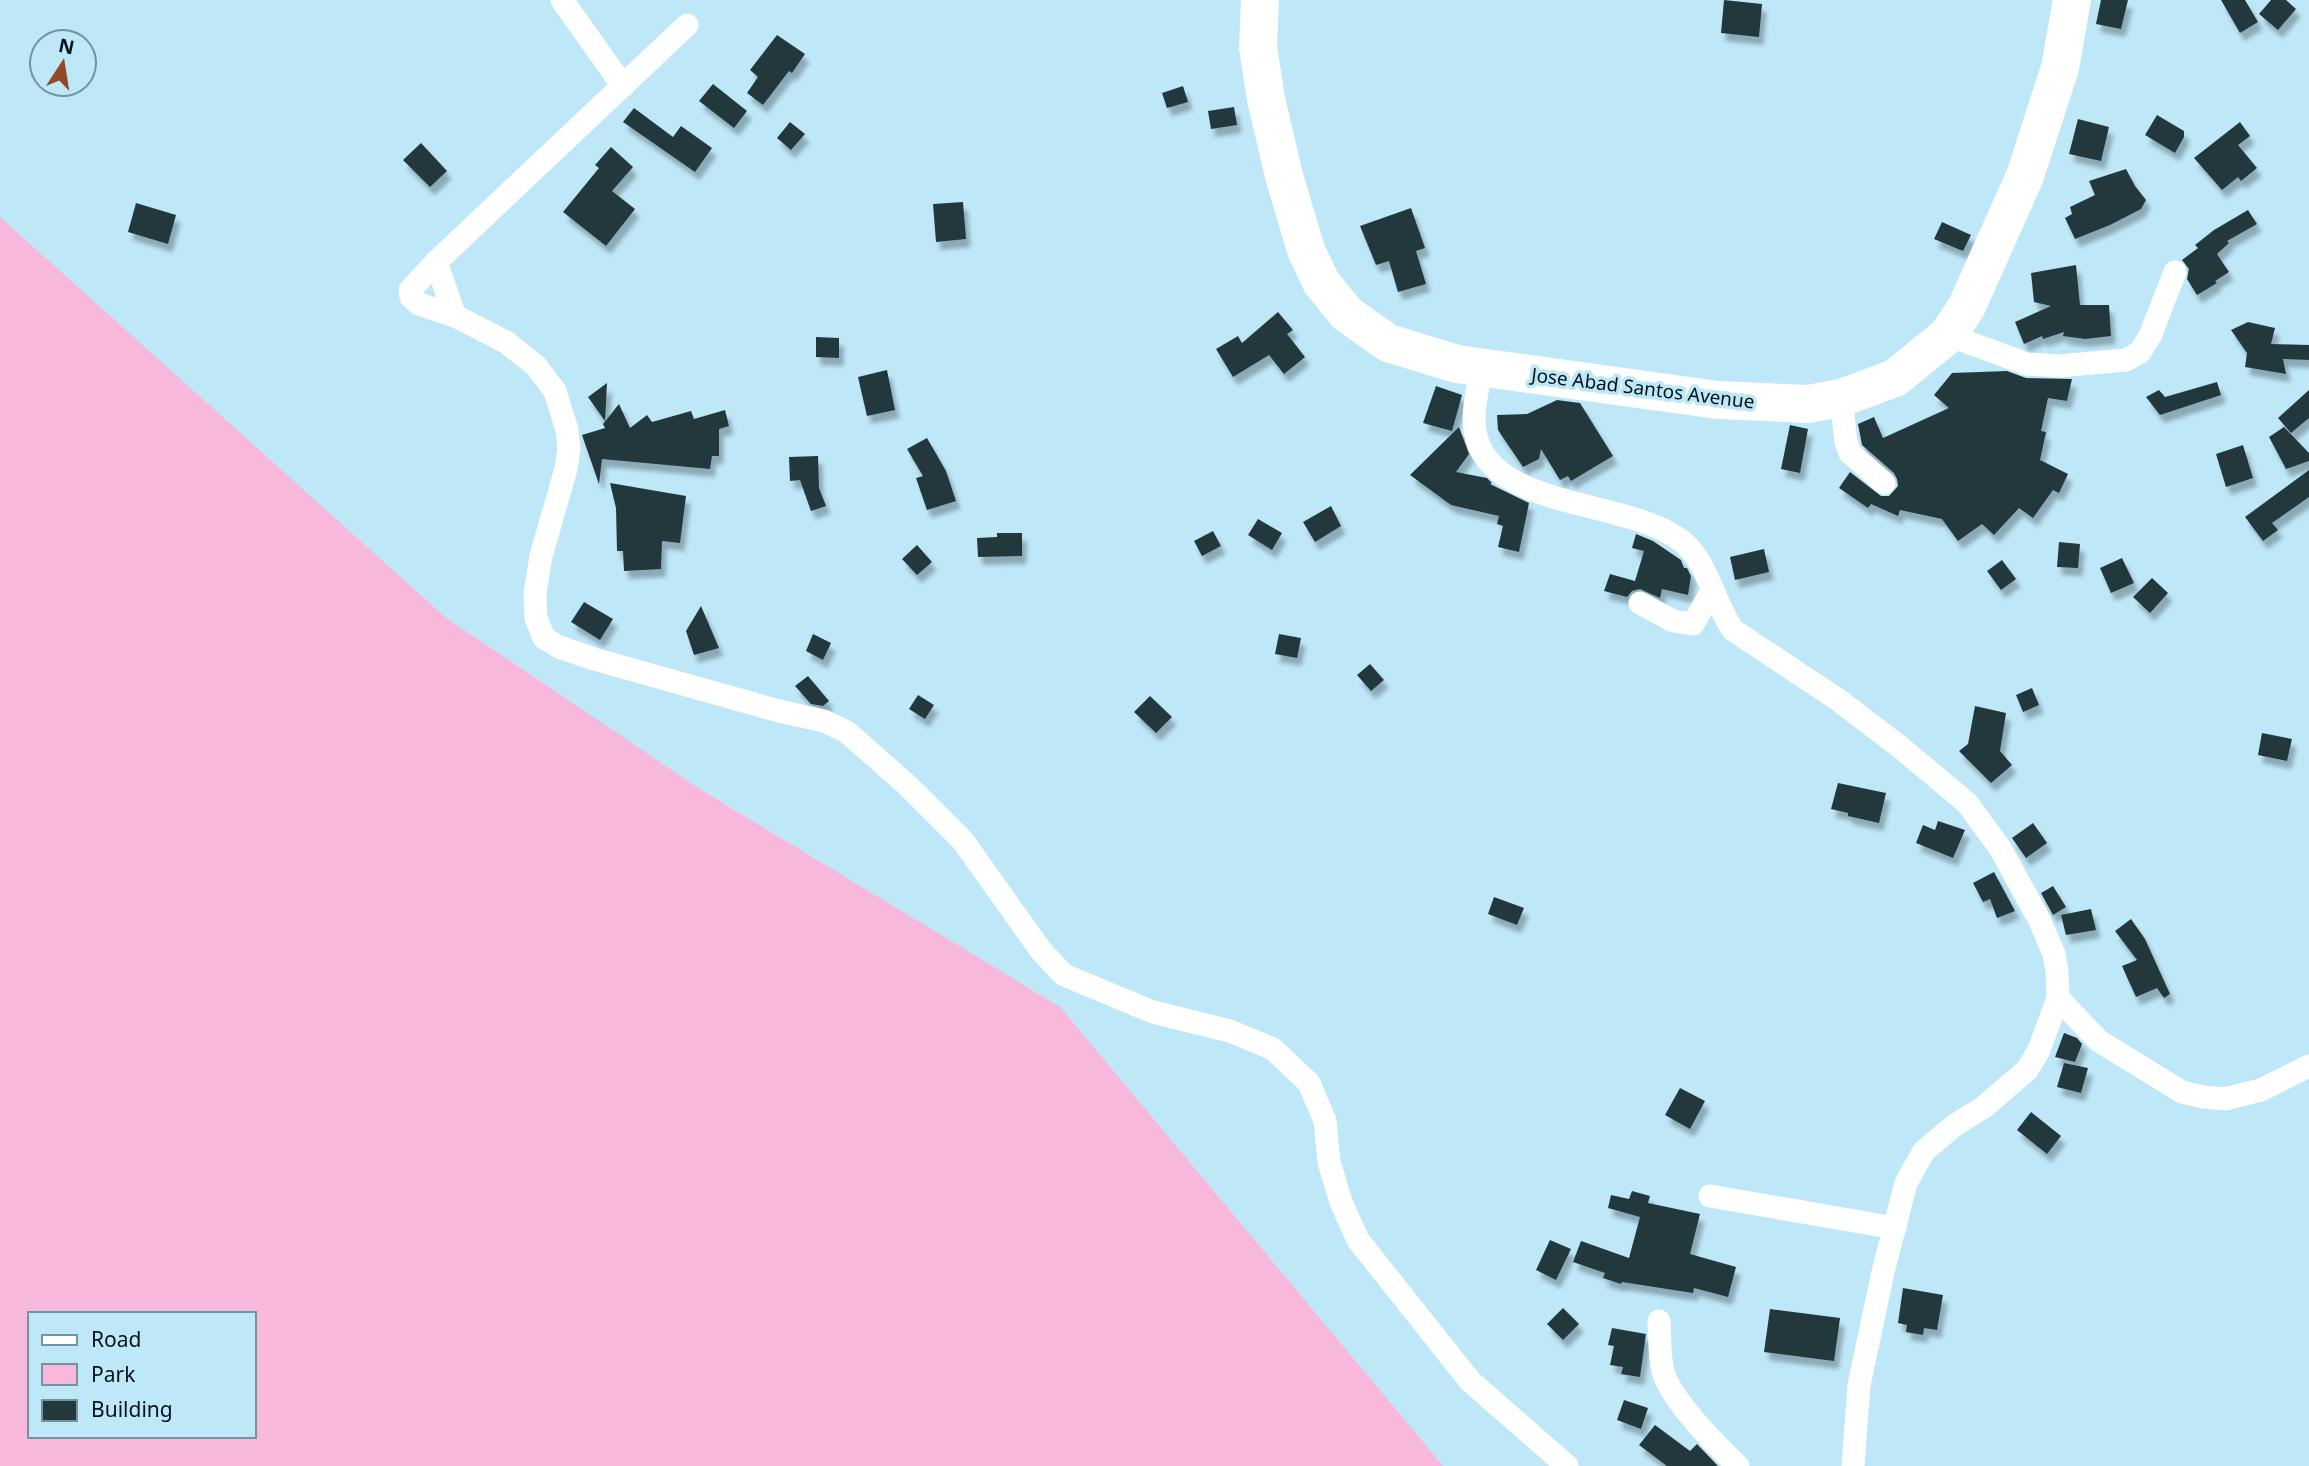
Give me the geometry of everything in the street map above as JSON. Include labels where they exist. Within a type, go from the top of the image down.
[{"type":"highway","name":"Jose Abad Santos Avenue","points":[[1261,0],[1258,47],[1266,99],[1284,176],[1306,250],[1321,282],[1347,314],[1388,342],[1457,363],[1718,400],[1808,404],[1841,398],[1895,378],[1948,335],[1967,306],[2025,176],[2060,68],[2072,0]]},
{"type":"street","points":[[562,0],[622,86]]},
{"type":"street","points":[[687,25],[436,262],[410,290],[411,297],[419,304],[455,316],[506,342],[536,366],[555,391],[567,429],[569,449],[566,469],[541,556],[535,593],[536,618],[544,638],[559,647],[594,659],[824,721],[847,732],[907,785],[963,841],[1042,952],[1064,975],[1153,1013],[1230,1031],[1273,1049],[1309,1083],[1325,1121],[1329,1162],[1341,1202],[1358,1240],[1470,1381],[1567,1466]]},
{"type":"street","points":[[436,262],[455,316]]},
{"type":"street","points":[[1948,335],[2027,363],[2059,366],[2126,360],[2140,352],[2150,337],[2175,272]]},
{"type":"street","points":[[1482,367],[1474,429],[1478,445],[1495,468],[1510,481],[1529,489],[1639,520],[1682,542],[1694,555],[1733,630],[1837,699],[1967,803],[2000,848],[2039,919],[2054,954],[2058,999],[2039,1050],[2027,1070],[1984,1107],[1955,1125],[1924,1151],[1906,1183],[1883,1272],[1859,1385],[1853,1466]]},
{"type":"street","points":[[1841,398],[1846,442],[1850,453],[1884,483]]},
{"type":"street","points":[[1640,603],[1673,621],[1693,624],[1712,590]]},
{"type":"street","points":[[2058,999],[2099,1041],[2182,1091],[2203,1097],[2225,1099],[2261,1090],[2309,1066]]},
{"type":"street","points":[[1710,1196],[1895,1228]]},
{"type":"street","points":[[1659,1321],[1662,1368],[1666,1381],[1716,1445],[1738,1466]]},
{"type":"green space","points":[[0,217],[445,617],[698,788],[1060,1007],[1443,1466],[0,1466]]},
{"type":"building","points":[[1724,0],[1762,4],[1759,37],[1721,33]]},
{"type":"building","points":[[2101,0],[2128,0],[2121,29],[2096,24]]},
{"type":"building","points":[[2221,0],[2245,0],[2258,22],[2240,33]]},
{"type":"building","points":[[2271,0],[2286,0],[2296,9],[2278,30],[2259,14]]},
{"type":"building","points":[[777,35],[805,54],[763,105],[747,93],[758,77],[750,70]]},
{"type":"building","points":[[713,84],[747,111],[734,128],[699,101]]},
{"type":"building","points":[[1183,86],[1188,102],[1167,108],[1162,93]]},
{"type":"building","points":[[1234,107],[1237,125],[1211,129],[1208,111]]},
{"type":"building","points":[[634,108],[673,137],[681,126],[712,148],[695,172],[623,122]]},
{"type":"building","points":[[2157,115],[2184,131],[2184,137],[2175,153],[2145,135]]},
{"type":"building","points":[[2078,119],[2109,127],[2101,161],[2069,154]]},
{"type":"building","points":[[790,122],[805,134],[791,150],[777,138]]},
{"type":"building","points":[[2240,122],[2250,136],[2238,145],[2257,168],[2241,181],[2238,177],[2222,190],[2194,158]]},
{"type":"building","points":[[421,143],[447,171],[430,187],[403,160]]},
{"type":"building","points":[[611,147],[633,167],[612,191],[635,209],[606,246],[563,212],[599,168],[595,165]]},
{"type":"building","points":[[2126,169],[2146,200],[2141,209],[2075,239],[2065,218],[2072,214],[2070,207],[2095,195],[2089,181]]},
{"type":"building","points":[[963,202],[966,239],[936,242],[933,204]]},
{"type":"building","points":[[136,203],[176,215],[168,244],[128,232]]},
{"type":"building","points":[[1411,208],[1425,248],[1416,251],[1426,284],[1398,292],[1389,261],[1376,265],[1360,226]]},
{"type":"building","points":[[2248,210],[2257,224],[2227,241],[2229,243],[2217,254],[2229,272],[2197,295],[2187,279],[2189,269],[2182,260],[2198,248],[2195,245],[2214,230]]},
{"type":"building","points":[[1942,222],[1971,235],[1963,251],[1934,239]]},
{"type":"building","points":[[2076,265],[2080,305],[2109,305],[2111,336],[2085,339],[2063,336],[2064,332],[2043,339],[2042,336],[2024,344],[2015,322],[2051,306],[2034,302],[2031,273]]},
{"type":"building","points":[[1278,312],[1293,330],[1287,334],[1305,357],[1284,374],[1269,355],[1233,377],[1216,349],[1238,336],[1242,343]]},
{"type":"building","points":[[2248,322],[2275,328],[2271,344],[2309,345],[2309,360],[2283,359],[2286,374],[2245,367],[2247,353],[2231,330]]},
{"type":"building","points":[[816,337],[839,338],[839,358],[816,357]]},
{"type":"building","points":[[887,370],[895,410],[867,416],[858,377]]},
{"type":"building","points":[[2007,371],[2026,378],[2072,379],[2067,401],[2048,398],[2041,431],[2046,432],[2040,460],[2068,474],[2059,493],[2053,490],[2033,518],[2019,508],[1994,535],[1982,524],[1958,541],[1942,519],[1900,510],[1898,516],[1871,504],[1868,508],[1839,488],[1850,472],[1881,496],[1889,496],[1898,486],[1894,473],[1862,445],[1858,424],[1874,417],[1883,438],[1949,408],[1934,395],[1952,373]]},
{"type":"building","points":[[2217,382],[2221,395],[2160,415],[2146,397],[2159,390],[2165,397]]},
{"type":"building","points":[[607,383],[605,421],[588,397]]},
{"type":"building","points":[[1436,386],[1462,395],[1452,431],[1423,423]]},
{"type":"building","points":[[2309,390],[2309,418],[2291,433],[2278,418]]},
{"type":"building","points":[[1557,400],[1580,403],[1613,456],[1571,481],[1568,476],[1560,480],[1541,449],[1539,459],[1523,467],[1498,430],[1497,415],[1527,414]]},
{"type":"building","points":[[619,404],[630,428],[647,415],[652,422],[691,411],[694,419],[725,410],[729,426],[719,429],[719,456],[712,456],[710,469],[602,459],[599,484],[582,435],[605,428],[603,424]]},
{"type":"building","points":[[1790,425],[1808,429],[1800,473],[1781,469]]},
{"type":"building","points":[[1459,427],[1469,454],[1456,472],[1487,478],[1492,483],[1490,484],[1529,503],[1519,552],[1498,547],[1503,526],[1497,524],[1499,516],[1451,505],[1410,475]]},
{"type":"building","points":[[2284,427],[2309,453],[2309,461],[2286,469],[2269,437]]},
{"type":"building","points":[[927,438],[946,471],[956,501],[927,510],[916,478],[923,476],[907,449]]},
{"type":"building","points":[[2243,445],[2253,478],[2226,487],[2216,454]]},
{"type":"building","points":[[818,456],[819,488],[826,506],[811,511],[800,480],[790,481],[789,457]]},
{"type":"building","points":[[2309,470],[2309,497],[2272,523],[2278,530],[2263,541],[2245,517]]},
{"type":"building","points":[[610,483],[686,496],[680,543],[662,541],[661,569],[624,571],[623,551],[617,551],[616,508]]},
{"type":"building","points":[[1331,506],[1341,526],[1315,542],[1303,522]]},
{"type":"building","points":[[1258,519],[1282,533],[1272,550],[1248,535]]},
{"type":"building","points":[[1213,531],[1221,546],[1202,556],[1194,541]]},
{"type":"building","points":[[997,533],[1022,533],[1022,556],[978,557],[977,538],[997,537]]},
{"type":"building","points":[[1636,534],[1653,541],[1681,560],[1691,576],[1688,595],[1662,589],[1660,598],[1640,589],[1632,591],[1627,597],[1604,591],[1610,574],[1635,581],[1644,551],[1632,548]]},
{"type":"building","points":[[2059,542],[2080,544],[2078,568],[2057,567]]},
{"type":"building","points":[[917,545],[932,562],[917,575],[902,559]]},
{"type":"building","points":[[1764,549],[1769,572],[1735,580],[1730,557]]},
{"type":"building","points":[[2122,558],[2134,583],[2111,593],[2100,568]]},
{"type":"building","points":[[2002,560],[2016,579],[2001,590],[1987,571]]},
{"type":"building","points":[[2152,578],[2168,593],[2150,613],[2133,597]]},
{"type":"building","points":[[584,602],[613,619],[600,640],[571,622]]},
{"type":"building","points":[[701,606],[719,648],[694,655],[686,631]]},
{"type":"building","points":[[813,634],[831,643],[823,660],[806,651]]},
{"type":"building","points":[[1279,634],[1301,638],[1297,658],[1275,654]]},
{"type":"building","points":[[1370,664],[1384,680],[1371,691],[1357,675]]},
{"type":"building","points":[[808,676],[829,701],[823,706],[811,704],[795,686]]},
{"type":"building","points":[[2032,688],[2039,705],[2023,712],[2016,695]]},
{"type":"building","points":[[918,695],[934,705],[925,719],[909,709]]},
{"type":"building","points":[[1150,696],[1172,717],[1156,733],[1134,712]]},
{"type":"building","points":[[1975,706],[2006,713],[2000,751],[2012,765],[1991,783],[1959,751],[1968,744]]},
{"type":"building","points":[[2262,733],[2292,739],[2287,761],[2258,755]]},
{"type":"building","points":[[1838,783],[1886,793],[1879,823],[1831,809]]},
{"type":"building","points":[[1938,821],[1965,830],[1953,858],[1916,843],[1923,825],[1935,830]]},
{"type":"building","points":[[2033,823],[2047,843],[2026,858],[2012,838]]},
{"type":"building","points":[[1994,872],[2015,911],[1997,918],[1990,899],[1983,902],[1973,883]]},
{"type":"building","points":[[2053,886],[2066,907],[2053,915],[2041,893]]},
{"type":"building","points":[[1494,897],[1524,908],[1517,925],[1488,914]]},
{"type":"building","points":[[2091,909],[2096,930],[2066,935],[2061,915]]},
{"type":"building","points":[[2131,919],[2145,939],[2170,994],[2164,998],[2157,988],[2136,997],[2122,966],[2137,960],[2115,931]]},
{"type":"building","points":[[2064,1033],[2077,1038],[2082,1044],[2075,1062],[2055,1057]]},
{"type":"building","points":[[2064,1063],[2088,1068],[2081,1093],[2057,1087]]},
{"type":"building","points":[[1680,1088],[1705,1101],[1690,1129],[1665,1115]]},
{"type":"building","points":[[2031,1112],[2061,1136],[2047,1154],[2017,1130]]},
{"type":"building","points":[[1632,1191],[1650,1196],[1648,1203],[1700,1214],[1690,1254],[1736,1267],[1728,1297],[1694,1288],[1693,1293],[1622,1282],[1621,1284],[1603,1278],[1605,1273],[1573,1262],[1581,1241],[1629,1258],[1640,1217],[1608,1208],[1611,1195],[1629,1199]]},
{"type":"building","points":[[1550,1240],[1571,1249],[1556,1280],[1536,1270]]},
{"type":"building","points":[[1903,1288],[1943,1295],[1937,1330],[1924,1328],[1923,1335],[1906,1332],[1907,1325],[1898,1323]]},
{"type":"building","points":[[1563,1308],[1579,1324],[1563,1340],[1547,1324]]},
{"type":"building","points":[[1770,1309],[1840,1318],[1834,1361],[1764,1352]]},
{"type":"building","points":[[1612,1328],[1646,1334],[1640,1377],[1621,1374],[1623,1367],[1610,1365],[1614,1346],[1608,1345]]},
{"type":"building","points":[[1624,1400],[1648,1408],[1641,1429],[1617,1420]]},
{"type":"building","points":[[1655,1425],[1690,1451],[1697,1444],[1718,1466],[1667,1466],[1639,1445]]}]
